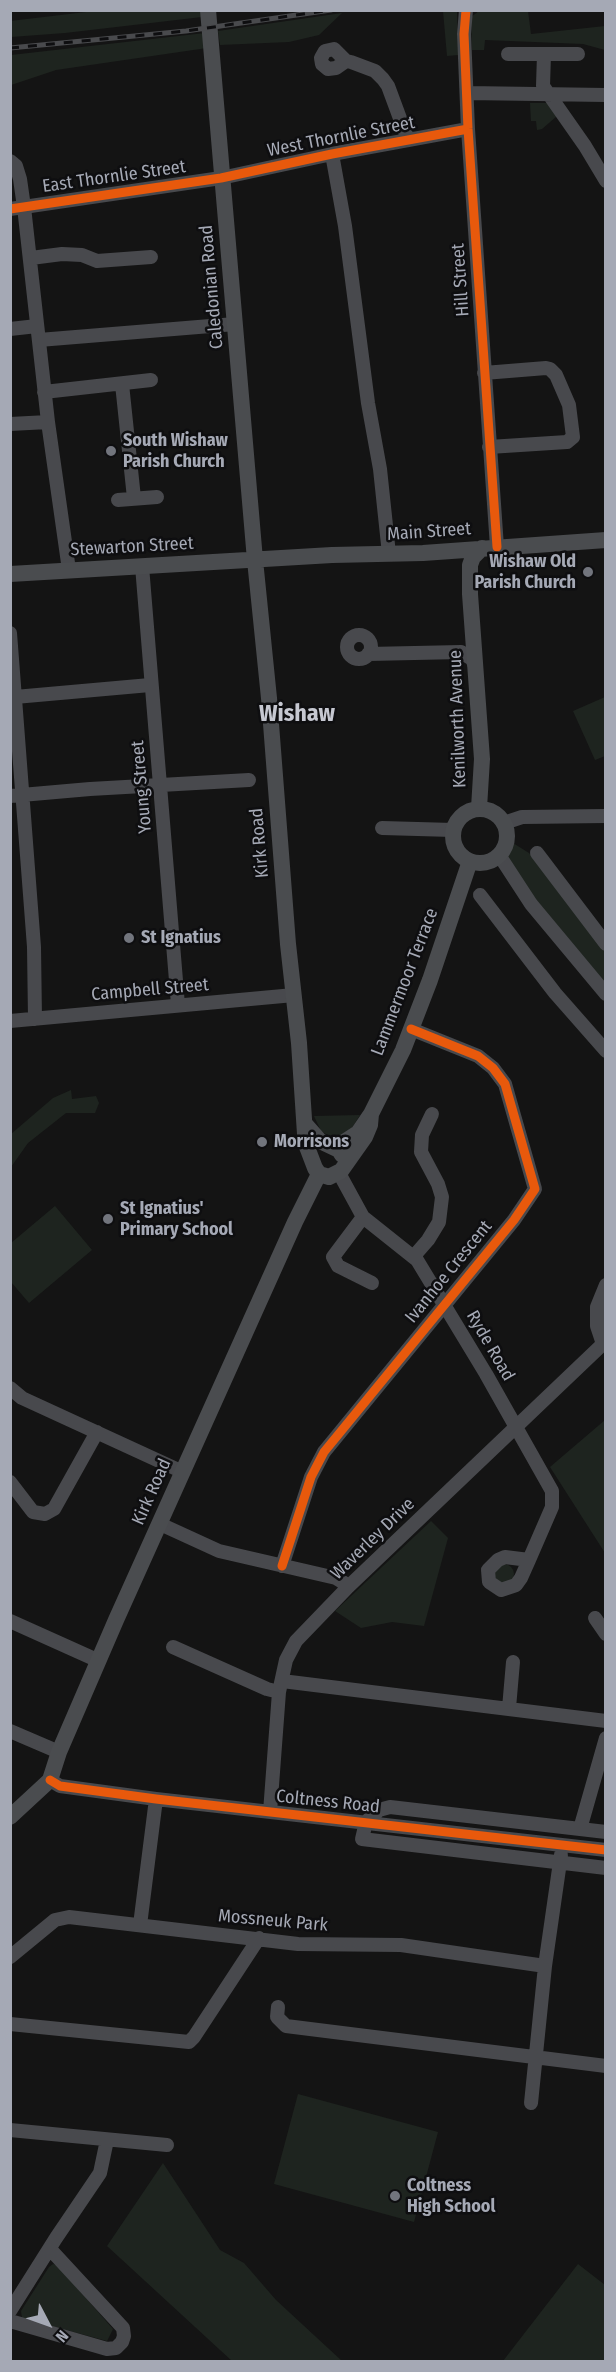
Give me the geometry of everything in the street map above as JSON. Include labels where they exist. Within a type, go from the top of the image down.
[{"type":"main road","name":"Caledonian Road","points":[[208,10],[255,560]]},
{"type":"main road","name":"Main Street","points":[[255,560],[606,540]]},
{"type":"main road","name":"Kenilworth Avenue","points":[[479,808],[482,759],[470,565],[473,557],[489,547]]},
{"type":"main road","name":"Stewarton Street","points":[[10,574],[255,560]]},
{"type":"main road","name":"Kirk Road","points":[[255,560],[307,1148],[316,1169]]},
{"type":"main road","name":"Kenilworth Avenue","points":[[461,652],[472,637],[474,628]]},
{"type":"main road","points":[[479,808],[490,810],[498,815],[504,823],[507,839],[502,851],[489,862],[477,863],[470,861],[457,849],[453,840],[453,830],[458,819],[468,811],[479,808]]},
{"type":"main road","name":"Lammermoor Terrace","points":[[332,1147],[358,1133],[371,1114],[411,1029],[437,961],[470,861]]},
{"type":"main road","name":"Lammermoor Terrace","points":[[341,1169],[365,1137],[371,1114]]},
{"type":"main road","points":[[305,1124],[320,1141],[341,1153],[341,1169],[329,1177],[316,1169]]},
{"type":"main road","name":"Kirk Road","points":[[10,1817],[50,1780],[59,1752],[294,1222],[316,1169],[314,1159],[318,1150],[332,1147]]},
{"type":"street","name":"Hill Street","points":[[466,10],[464,34],[468,129],[489,447],[489,547]]},
{"type":"street","points":[[508,54],[578,54]]},
{"type":"street","points":[[544,54],[543,86],[585,146],[606,181]]},
{"type":"street","points":[[346,61],[375,71],[383,79],[388,86],[408,140]]},
{"type":"street","points":[[467,93],[606,95]]},
{"type":"street","name":"West Thornlie Street","points":[[222,178],[332,154],[468,129]]},
{"type":"street","points":[[332,154],[345,226],[368,404],[380,469],[389,554]]},
{"type":"street","points":[[10,160],[16,166],[20,179],[17,208],[31,258],[44,392],[69,570]]},
{"type":"street","name":"East Thornlie Street","points":[[17,208],[222,178]]},
{"type":"street","points":[[31,258],[62,254],[82,255],[97,261],[151,257]]},
{"type":"street","points":[[10,329],[38,333],[235,324]]},
{"type":"street","points":[[484,373],[550,369],[556,375],[569,405],[573,437],[567,442],[489,447]]},
{"type":"street","points":[[44,392],[151,380]]},
{"type":"street","points":[[122,384],[134,498]]},
{"type":"street","points":[[10,424],[48,422]]},
{"type":"street","points":[[118,500],[157,497]]},
{"type":"street","name":"Young Street","points":[[142,566],[178,1005]]},
{"type":"street","points":[[10,633],[15,697],[16,796],[34,947],[35,1019]]},
{"type":"street","points":[[368,654],[461,652],[472,659],[475,666]]},
{"type":"street","points":[[15,697],[150,685]]},
{"type":"street","points":[[16,796],[161,784],[249,780]]},
{"type":"street","points":[[504,823],[522,817],[606,816]]},
{"type":"street","points":[[382,828],[453,830]]},
{"type":"street","points":[[502,851],[501,858],[531,904],[606,994]]},
{"type":"street","points":[[537,853],[606,944]]},
{"type":"street","points":[[480,896],[555,993],[606,1051]]},
{"type":"street","name":"Campbell Street","points":[[10,1021],[294,995]]},
{"type":"street","name":"Ivanhoe Crescent","points":[[282,1566],[317,1462],[514,1220],[535,1189],[505,1083],[493,1068],[478,1056],[411,1029]]},
{"type":"street","points":[[414,1256],[428,1240],[439,1222],[442,1197],[438,1184],[421,1152],[422,1135],[432,1114]]},
{"type":"street","name":"Ryde Road","points":[[341,1169],[363,1217],[414,1256],[552,1491],[552,1507],[529,1560]]},
{"type":"street","points":[[363,1217],[333,1257],[338,1266],[372,1283]]},
{"type":"street","name":"Waverley Drive","points":[[270,1812],[281,1686],[286,1660],[296,1641],[349,1587],[604,1342],[597,1326],[597,1307],[606,1285]]},
{"type":"street","points":[[10,1388],[22,1398],[183,1472]]},
{"type":"street","points":[[10,1482],[33,1512],[45,1514],[54,1509],[97,1431]]},
{"type":"street","points":[[160,1524],[219,1551],[336,1578],[349,1587]]},
{"type":"street","points":[[595,1618],[606,1634]]},
{"type":"street","points":[[10,1622],[99,1661]]},
{"type":"street","points":[[173,1647],[267,1689],[281,1686],[509,1708],[606,1721]]},
{"type":"street","points":[[509,1708],[513,1662]]},
{"type":"street","points":[[10,1731],[59,1752]]},
{"type":"street","points":[[580,1829],[606,1738]]},
{"type":"street","name":"Coltness Road","points":[[50,1780],[60,1786],[156,1799],[606,1850]]},
{"type":"street","points":[[140,1925],[156,1799]]},
{"type":"street","name":"Coltness Road","points":[[606,1832],[390,1807],[379,1810],[366,1822],[362,1839],[606,1868]]},
{"type":"street","points":[[531,2103],[545,1966],[562,1845]]},
{"type":"street","name":"Mossneuk Park","points":[[10,1957],[62,1917],[298,1944],[401,1945],[545,1966]]},
{"type":"street","points":[[10,2024],[189,2042],[259,1938]]},
{"type":"street","points":[[278,2007],[277,2017],[286,2026],[606,2066]]},
{"type":"street","points":[[10,2130],[166,2145]]},
{"type":"street","points":[[10,2311],[100,2173],[107,2140]]},
{"type":"street","points":[[10,2321],[107,2349],[116,2348],[122,2342],[123,2328],[50,2249]]},
{"type":"shaded area","points":[[103,10],[202,11],[202,17],[11,37],[10,21]]},
{"type":"shaded area","points":[[443,11],[457,11],[458,55],[447,56]]},
{"type":"shaded area","points":[[479,11],[528,11],[531,34],[605,26],[605,50],[583,44],[485,40],[484,50],[472,50],[471,17]]},
{"type":"shaded area","points":[[342,13],[319,35],[289,42],[220,45],[218,31]]},
{"type":"shaded area","points":[[205,33],[207,48],[56,70],[11,85],[11,55]]},
{"type":"shaded area","points":[[530,103],[548,103],[557,116],[542,129],[537,130],[536,121],[531,121]]},
{"type":"shaded area","points":[[605,697],[605,756],[595,760],[573,711]]},
{"type":"shaded area","points":[[513,843],[529,853],[605,951],[605,989],[533,903],[501,852]]},
{"type":"shaded area","points":[[71,1090],[72,1099],[96,1096],[99,1103],[95,1113],[66,1113],[28,1143],[11,1167],[11,1134],[53,1098]]},
{"type":"shaded area","points":[[360,1115],[350,1131],[334,1139],[321,1131],[314,1116]]},
{"type":"shaded area","points":[[55,1206],[92,1250],[29,1303],[11,1282],[11,1243]]},
{"type":"shaded area","points":[[605,1420],[605,1553],[550,1467]]},
{"type":"shaded area","points":[[431,1521],[448,1538],[424,1626],[392,1622],[361,1628],[335,1611]]},
{"type":"shaded area","points":[[504,1564],[511,1567],[514,1574],[511,1581],[504,1584],[497,1581],[494,1574],[497,1567]]},
{"type":"shaded area","points":[[298,2094],[438,2132],[414,2222],[274,2184]]},
{"type":"shaded area","points":[[163,2163],[220,2250],[244,2263],[276,2300],[342,2361],[232,2361],[107,2246]]},
{"type":"shaded area","points":[[53,2264],[57,2265],[113,2329],[107,2341],[22,2318],[21,2311]]},
{"type":"shaded area","points":[[578,2264],[605,2285],[605,2361],[503,2361]]},
{"type":"railway","points":[[10,48],[186,31],[331,10]]},
{"type":"cycle path","points":[[466,10],[464,34],[468,129],[497,547]]},
{"type":"cycle path","points":[[10,209],[221,178],[332,154],[468,129]]},
{"type":"cycle path","points":[[282,1566],[311,1477],[324,1452],[514,1220],[535,1189],[505,1084],[493,1068],[478,1056],[411,1029]]},
{"type":"cycle path","points":[[50,1780],[60,1786],[156,1799],[606,1850]]},
{"type":"place","name":"South Wishaw Parish Church","points":[[111,451]]},
{"type":"place","name":"Wishaw Old Parish Church","points":[[588,572]]},
{"type":"place","name":"St Ignatius","points":[[129,938]]},
{"type":"place","name":"Morrisons","points":[[262,1142]]},
{"type":"place","name":"St Ignatius' Primary School","points":[[108,1219]]},
{"type":"place","name":"Coltness High School","points":[[395,2196]]},
{"type":"district","name":"Wishaw","points":[[297,714]]}]
